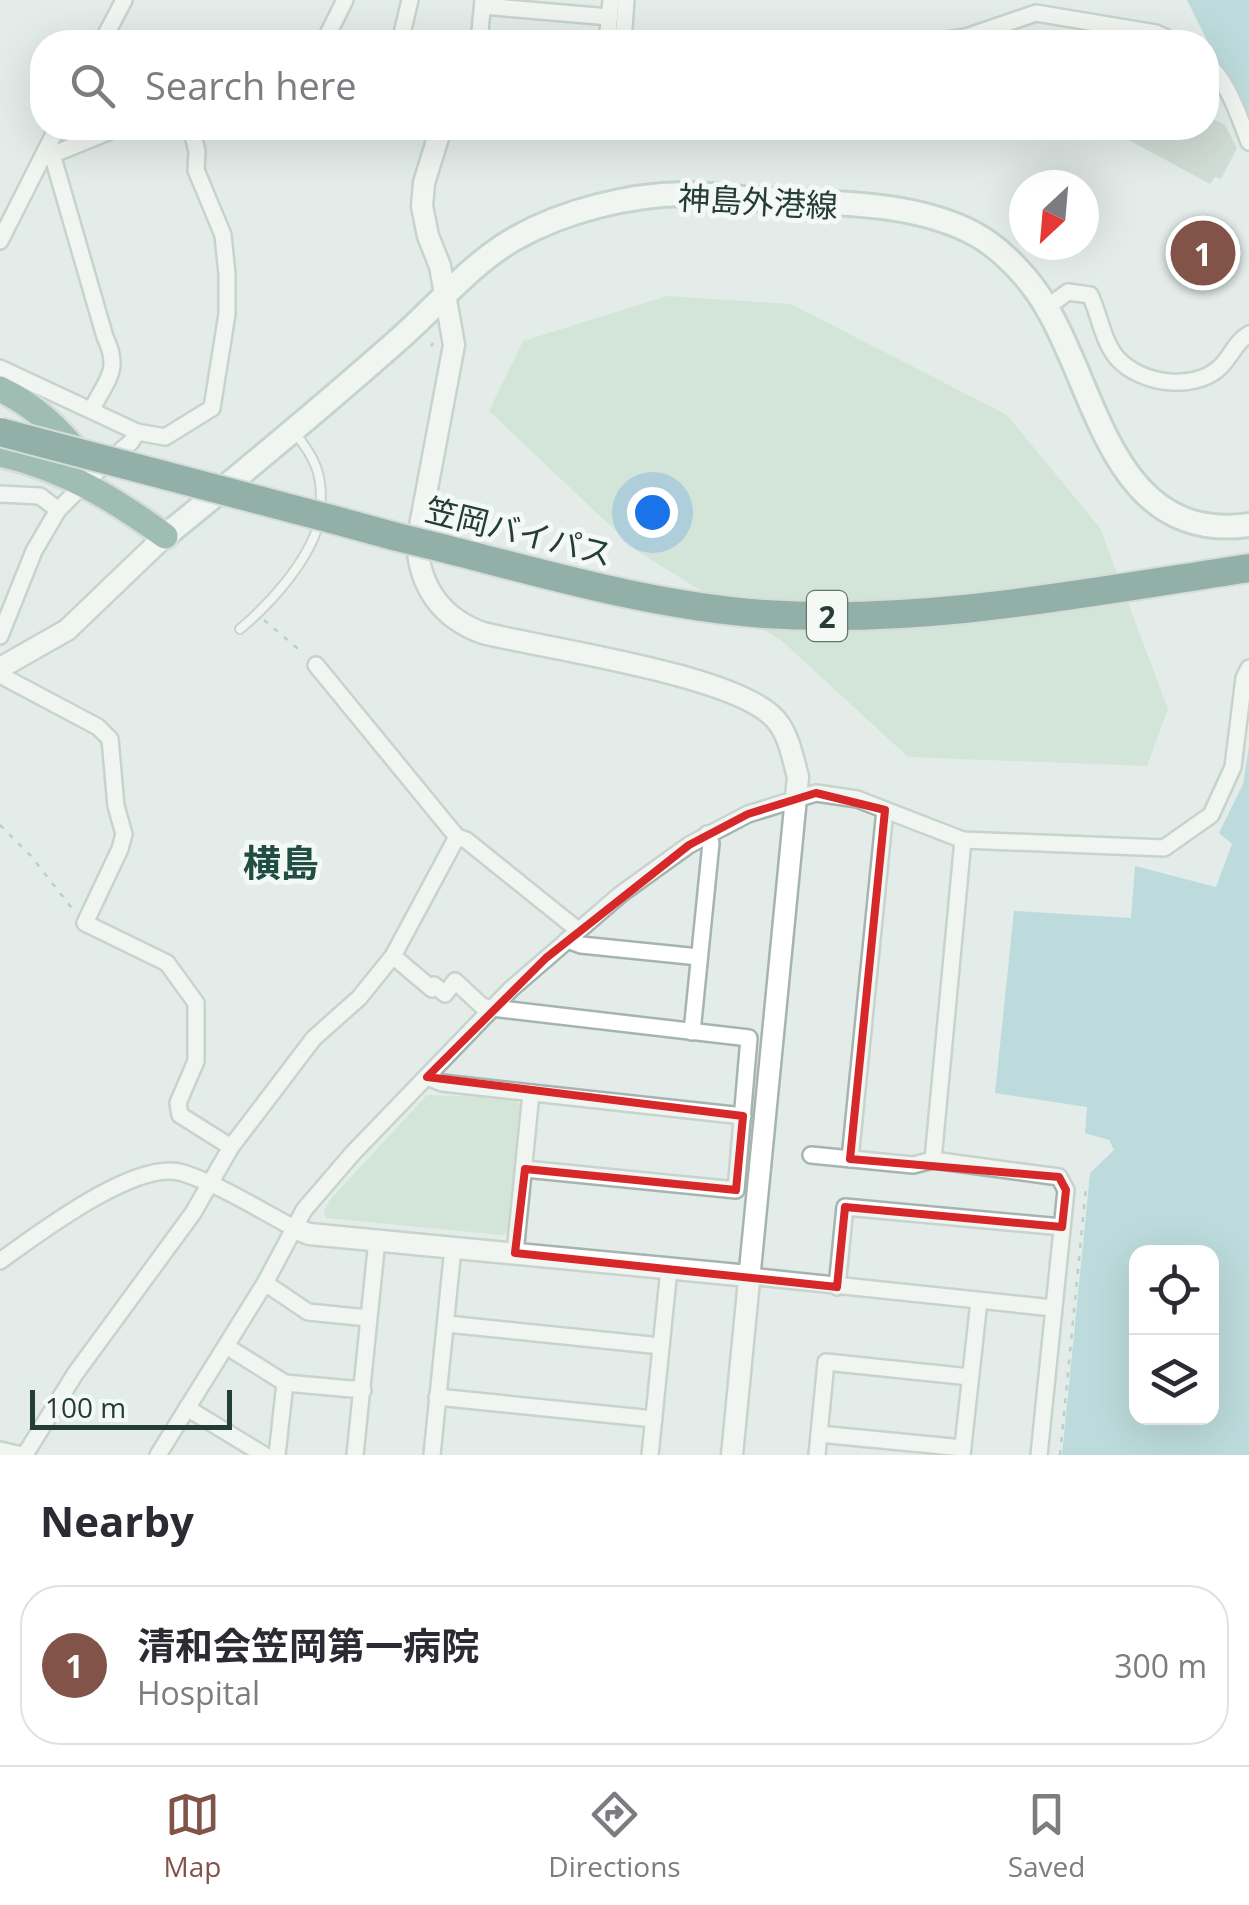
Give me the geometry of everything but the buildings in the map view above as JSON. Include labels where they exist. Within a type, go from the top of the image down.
[{"type":"highway","points":[[0,389],[52,423],[89,480],[166,536]]},
{"type":"highway","name":"笠岡バイパス","points":[[0,432],[562,579],[676,602],[762,614],[829,616],[960,611],[1249,568]]},
{"type":"highway","points":[[0,454],[89,480]]},
{"type":"main road","name":"神島外港線","points":[[166,536],[294,432],[469,272],[515,238],[560,218],[622,202],[682,194],[891,209],[935,218],[976,234],[1014,265],[1047,307],[1110,444],[1134,484],[1156,504],[1178,516],[1226,528],[1249,525]]},
{"type":"street","points":[[108,30],[124,0]]},
{"type":"street","points":[[330,30],[344,0]]},
{"type":"street","points":[[403,30],[410,0]]},
{"type":"street","points":[[608,30],[611,0]]},
{"type":"street","points":[[624,30],[626,0]]},
{"type":"street","points":[[480,30],[483,3],[610,17]]},
{"type":"street","points":[[987,30],[1036,14],[1143,30]]},
{"type":"street","points":[[1219,78],[1249,142]]},
{"type":"street","points":[[0,241],[53,140]]},
{"type":"street","points":[[48,156],[88,140]]},
{"type":"street","points":[[0,368],[137,432],[165,437],[212,408],[227,314],[227,274],[224,235],[196,170],[194,140]]},
{"type":"street","points":[[437,140],[424,183],[422,206],[440,266],[454,346],[417,542],[421,570],[430,593],[447,614],[483,634],[707,682],[758,704],[778,722],[798,777],[732,1455]]},
{"type":"street","points":[[48,156],[114,356],[112,369],[92,409]]},
{"type":"street","points":[[1047,307],[1068,292],[1090,295],[1118,360],[1159,380],[1201,380],[1220,368],[1249,334]]},
{"type":"street","points":[[0,636],[34,552],[58,510],[132,442],[137,432]]},
{"type":"street","points":[[0,494],[40,496],[58,510]]},
{"type":"street","points":[[166,536],[66,630],[0,671],[98,728],[110,740],[116,806],[124,834],[85,923],[167,963],[190,992],[196,1003],[196,1061],[178,1103],[180,1115],[230,1147]]},
{"type":"street","points":[[316,665],[457,838],[466,840],[522,882],[581,945],[699,957]]},
{"type":"street","points":[[158,1455],[264,1283],[304,1210],[492,1008],[620,894],[708,834],[748,814],[799,796],[837,794],[963,840],[1164,848],[1211,815],[1233,767],[1244,678],[1249,668]]},
{"type":"street","points":[[850,1159],[885,810]]},
{"type":"street","points":[[692,1032],[711,843],[708,834]]},
{"type":"street","points":[[0,1450],[26,1453],[75,1374],[210,1186],[230,1147],[314,1038],[359,998],[393,956],[457,838]]},
{"type":"street","points":[[934,1160],[963,840]]},
{"type":"street","points":[[393,956],[432,989],[434,985],[445,994],[456,981],[482,1006],[749,1038],[736,1190],[525,1169]]},
{"type":"street","points":[[427,1078],[442,1084],[742,1116]]},
{"type":"street","points":[[514,1253],[531,1093]]},
{"type":"street","points":[[811,1155],[914,1165],[934,1160],[1059,1177],[1065,1185],[1062,1227],[1039,1455]]},
{"type":"street","points":[[0,1261],[125,1179],[158,1171],[180,1172],[310,1234],[1054,1308]]},
{"type":"street","points":[[837,1287],[845,1207],[1062,1227]]},
{"type":"street","points":[[356,1455],[377,1240]]},
{"type":"street","points":[[432,1455],[452,1248]]},
{"type":"street","points":[[650,1455],[669,1269]]},
{"type":"street","points":[[264,1283],[308,1312],[368,1318]]},
{"type":"street","points":[[819,1434],[963,1452],[979,1301]]},
{"type":"street","points":[[446,1324],[661,1346]]},
{"type":"street","points":[[226,1346],[285,1383],[362,1390]]},
{"type":"street","points":[[817,1455],[826,1362],[970,1377]]},
{"type":"street","points":[[278,1455],[285,1383]]},
{"type":"street","points":[[437,1397],[654,1419]]},
{"type":"street","points":[[187,1408],[264,1455]]},
{"type":"lane","points":[[240,629],[258,614],[313,541],[318,525],[321,476],[312,454],[294,432]]},
{"type":"path","points":[[258,614],[316,665]]},
{"type":"path","points":[[0,825],[31,856],[85,923]]},
{"type":"path","points":[[1060,1455],[1086,1187],[1065,1185]]},
{"type":"highlighted area","points":[[816,793],[885,810],[850,1159],[1059,1177],[1066,1190],[1062,1227],[845,1207],[837,1287],[515,1253],[525,1169],[736,1190],[743,1116],[427,1077],[546,958],[689,845],[748,814]]},
{"type":"green space","points":[[667,296],[791,304],[1007,415],[1100,528],[1168,709],[1147,766],[908,757],[782,641],[637,551],[489,411],[523,341]]},
{"type":"green space","points":[[427,1095],[514,1098],[520,1105],[509,1231],[502,1235],[326,1218],[324,1212],[329,1201]]},
{"type":"water","points":[[1187,0],[1249,0],[1249,125],[1219,65],[1219,30],[1202,30]]},
{"type":"water","points":[[1249,747],[1249,1455],[1062,1455],[1090,1173],[1114,1150],[1109,1140],[1085,1133],[1087,1107],[995,1093],[1014,911],[1131,918],[1135,866],[1216,887],[1232,844],[1219,833],[1243,784]]},
{"type":"place","name":"清和会笠岡第一病院","points":[[1203,253]]},
{"type":"district","name":"横島","points":[[281,862]]}]
